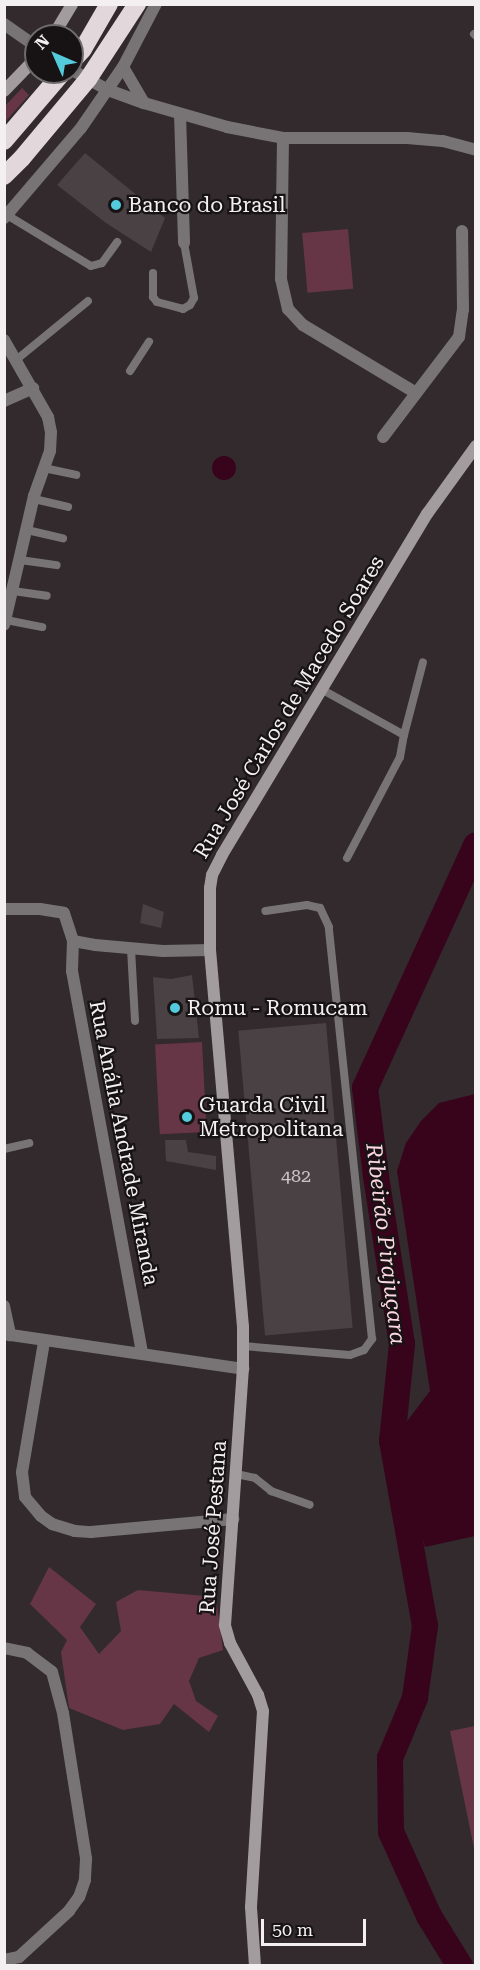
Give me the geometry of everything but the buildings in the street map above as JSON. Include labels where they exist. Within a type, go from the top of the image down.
[{"type":"highway","points":[[84,47],[109,4]]},
{"type":"highway","points":[[84,70],[137,4]]},
{"type":"highway","points":[[4,141],[53,84]]},
{"type":"highway","points":[[4,176],[22,159],[74,84]]},
{"type":"street","points":[[60,24],[72,4]]},
{"type":"street","points":[[6,217],[81,128],[108,90],[146,29],[156,4]]},
{"type":"street","points":[[4,24],[24,38]]},
{"type":"street","points":[[123,67],[144,103]]},
{"type":"street","points":[[4,92],[24,71]]},
{"type":"street","points":[[84,77],[108,90],[144,103],[180,114],[283,138],[407,138],[442,141],[476,150]]},
{"type":"street","points":[[180,114],[184,243]]},
{"type":"street","points":[[283,138],[281,279],[288,309],[303,325],[416,393]]},
{"type":"street","points":[[383,437],[452,349],[462,325],[462,231]]},
{"type":"street","points":[[4,340],[48,417],[51,432],[50,451],[34,499],[5,622]]},
{"type":"street","points":[[4,401],[33,388]]},
{"type":"street","name":"Rua José Carlos de Macedo Soares","points":[[243,1369],[242,1294],[210,950],[212,874],[427,514],[476,446]]},
{"type":"street","points":[[4,909],[40,909],[64,913],[73,941],[131,949],[210,950]]},
{"type":"street","name":"Rua Anália Andrade Miranda","points":[[73,941],[72,971],[142,1353]]},
{"type":"street","points":[[4,1306],[7,1335],[243,1369]]},
{"type":"street","points":[[45,1342],[22,1472],[25,1497],[41,1516],[52,1524],[75,1531],[91,1532],[233,1519]]},
{"type":"street","name":"Rua José Pestana","points":[[243,1369],[225,1625],[230,1643],[258,1695],[263,1711],[251,1907],[255,1965]]},
{"type":"street","points":[[4,1647],[27,1653],[52,1672],[63,1713],[86,1859],[85,1880],[79,1897],[69,1911],[20,1961],[4,1960]]},
{"type":"lane","points":[[6,217],[91,266],[102,263],[117,242]]},
{"type":"lane","points":[[153,273],[153,297],[157,302],[183,309],[190,305],[194,298],[184,243]]},
{"type":"lane","points":[[16,360],[88,301]]},
{"type":"lane","points":[[130,371],[148,342]]},
{"type":"lane","points":[[44,468],[76,475]]},
{"type":"lane","points":[[34,499],[68,507]]},
{"type":"lane","points":[[27,530],[63,538]]},
{"type":"lane","points":[[20,560],[57,565]]},
{"type":"lane","points":[[13,591],[47,596]]},
{"type":"lane","points":[[5,622],[42,627]]},
{"type":"lane","points":[[346,858],[400,757],[423,662]]},
{"type":"lane","points":[[321,689],[404,735]]},
{"type":"lane","points":[[243,1346],[350,1355],[364,1350],[372,1339],[329,927],[320,908],[306,905],[266,911]]},
{"type":"lane","points":[[131,949],[135,1021]]},
{"type":"lane","points":[[4,1149],[29,1143]]},
{"type":"lane","points":[[236,1474],[255,1478],[270,1491],[310,1505]]},
{"type":"shaded area","points":[[22,88],[29,95],[5,122],[5,106]]},
{"type":"shaded area","points":[[348,229],[353,289],[307,293],[302,233]]},
{"type":"shaded area","points":[[224,456],[232,460],[236,468],[232,476],[224,480],[216,476],[212,468],[216,460]]},
{"type":"shaded area","points":[[202,1042],[207,1132],[160,1134],[155,1044]]},
{"type":"shaded area","points":[[475,1094],[475,1536],[425,1547],[392,1441],[430,1391],[397,1171],[406,1143],[421,1121],[439,1103]]},
{"type":"shaded area","points":[[49,1567],[96,1604],[80,1627],[99,1654],[121,1631],[116,1602],[138,1590],[216,1597],[223,1650],[199,1658],[189,1681],[196,1701],[218,1716],[209,1732],[174,1704],[160,1724],[123,1730],[69,1708],[61,1652],[67,1640],[30,1604]]},
{"type":"shaded area","points":[[476,1726],[475,1853],[450,1731]]},
{"type":"waterway","name":"Ribeirão Pirajuçara","points":[[460,1966],[429,1916],[391,1832],[390,1758],[415,1698],[425,1626],[392,1441],[402,1344],[365,1088],[476,845]]},
{"type":"place","name":"Banco do Brasil","points":[[116,205]]},
{"type":"place","name":"Romu - Romucam","points":[[175,1008]]},
{"type":"place","name":"Guarda Civil Metropolitana","points":[[187,1117]]}]
